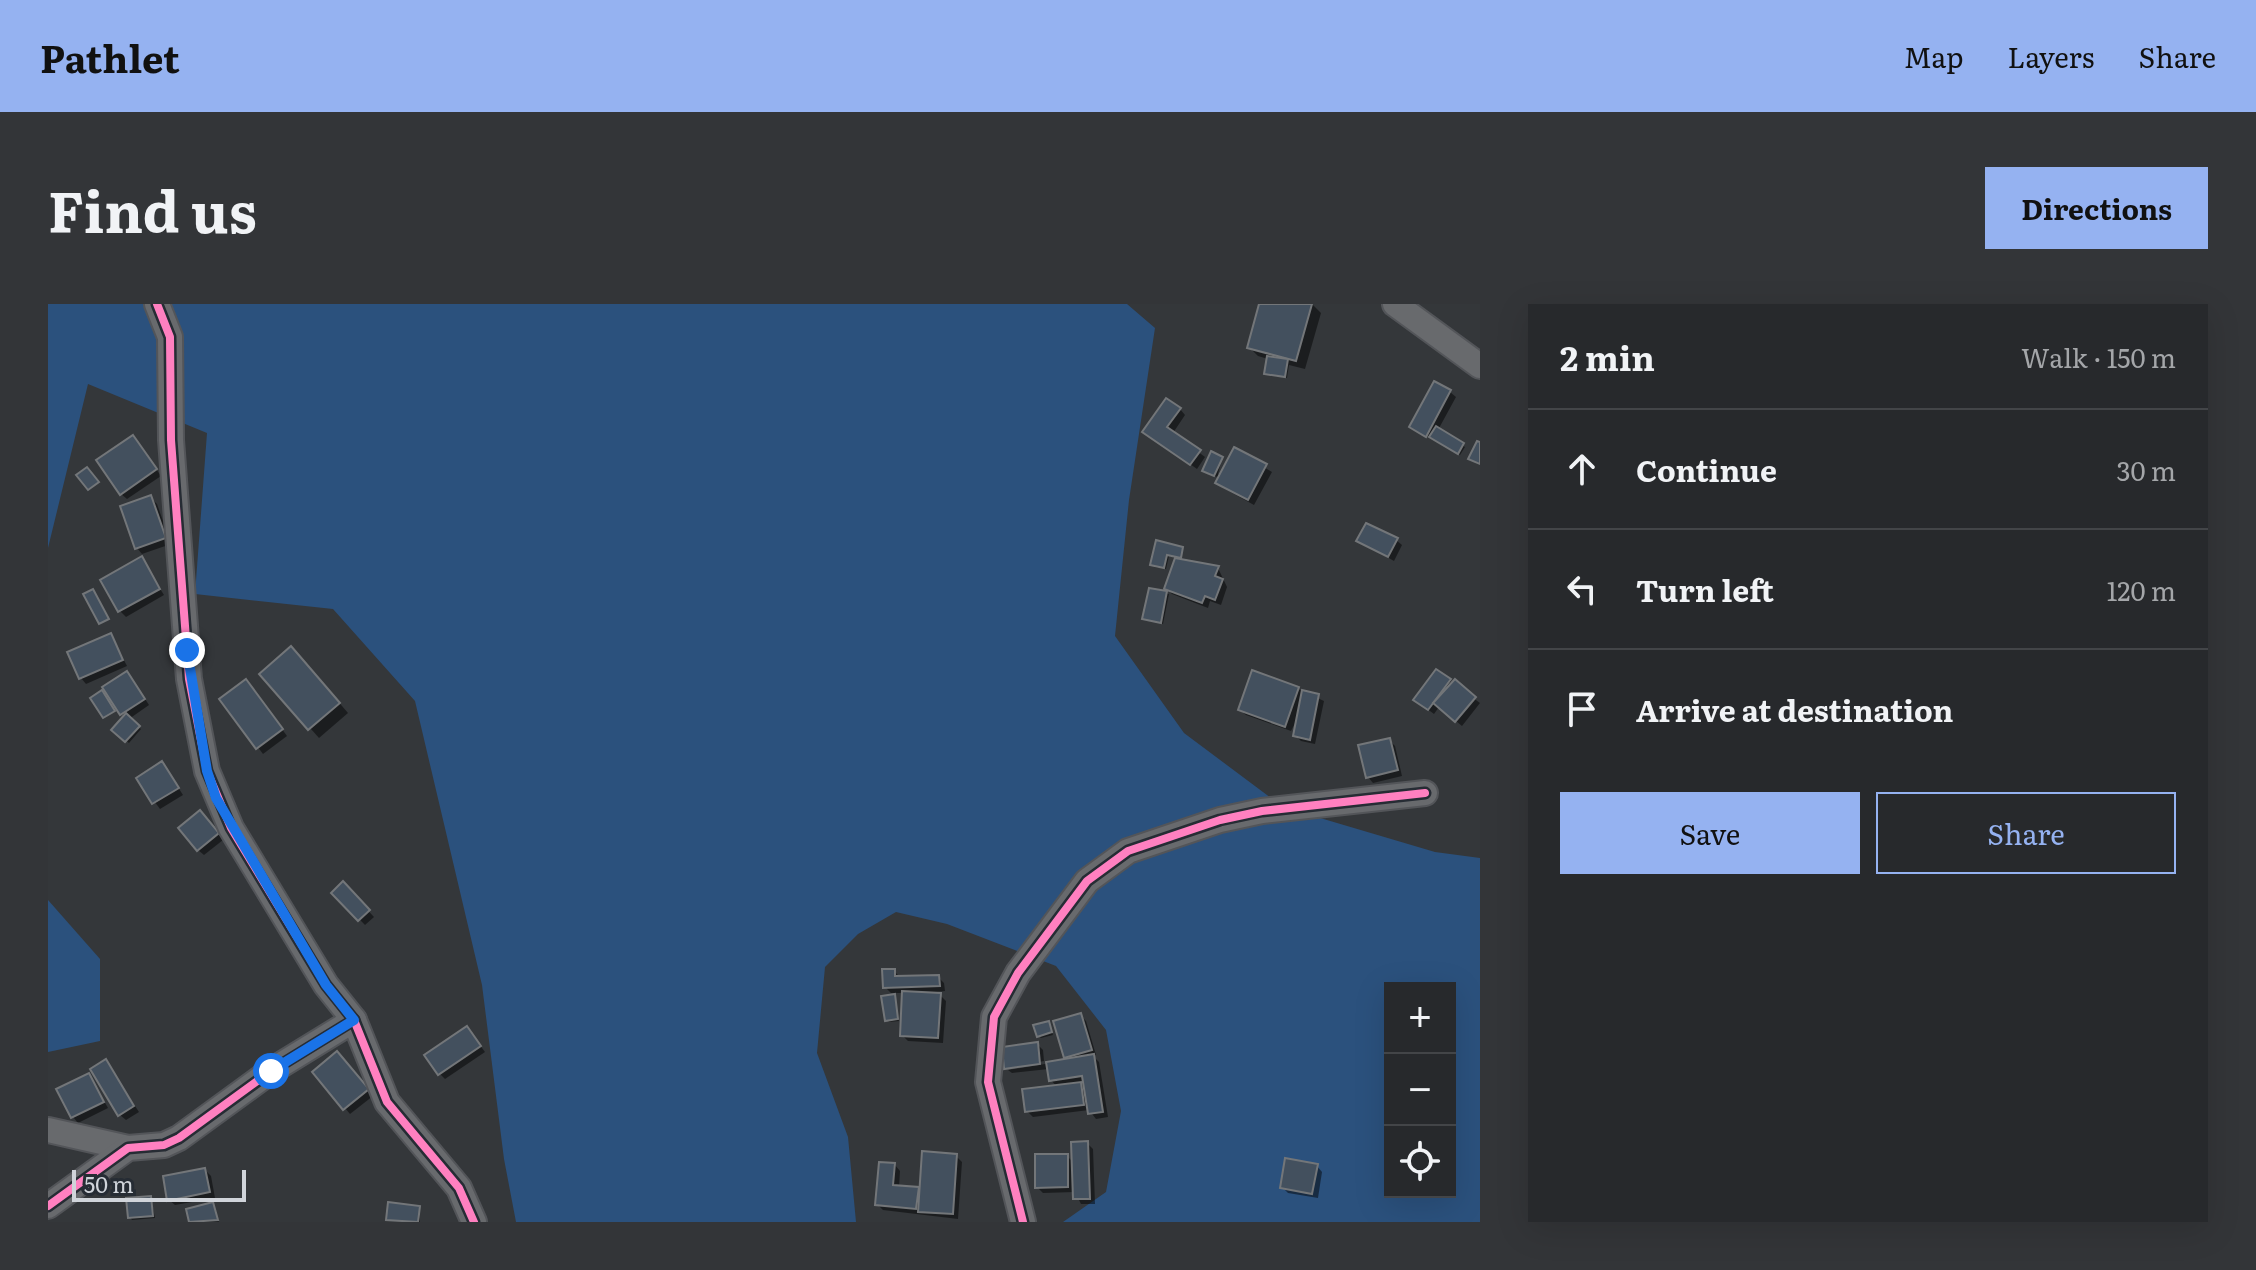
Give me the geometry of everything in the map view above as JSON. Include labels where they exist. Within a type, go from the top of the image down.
[{"type":"street","points":[[157,304],[170,337],[171,440],[189,679],[207,771],[231,828],[326,985],[354,1020],[387,1102],[459,1188],[474,1222]]},
{"type":"street","points":[[1395,304],[1480,366]]},
{"type":"street","points":[[1023,1222],[988,1082],[994,1017],[1018,973],[1087,881],[1128,851],[1220,820],[1262,811],[1425,793]]},
{"type":"street","points":[[48,1130],[128,1148],[164,1145],[179,1138],[271,1071],[354,1020]]},
{"type":"street","points":[[48,1206],[128,1148]]},
{"type":"shaded area","points":[[48,304],[1127,304],[1155,328],[1129,500],[1115,636],[1184,733],[1283,807],[1435,852],[1480,858],[1480,1222],[1063,1222],[1106,1192],[1121,1111],[1106,1030],[1056,966],[947,924],[896,912],[858,934],[825,967],[817,1053],[848,1137],[856,1222],[516,1222],[504,1159],[482,985],[415,701],[333,609],[195,594],[207,433],[88,384],[48,548]]},
{"type":"shaded area","points":[[48,900],[100,959],[100,1041],[48,1052]]},
{"type":"building","points":[[1259,304],[1312,304],[1296,361],[1247,348]]},
{"type":"building","points":[[1267,356],[1288,359],[1285,377],[1264,374]]},
{"type":"building","points":[[1434,381],[1451,390],[1426,437],[1409,427]]},
{"type":"building","points":[[1166,398],[1181,408],[1167,427],[1201,450],[1190,465],[1142,432]]},
{"type":"building","points":[[1436,426],[1464,443],[1458,454],[1429,437]]},
{"type":"building","points":[[133,435],[157,469],[120,495],[96,460]]},
{"type":"building","points":[[1477,441],[1480,442],[1480,464],[1468,459]]},
{"type":"building","points":[[1234,447],[1267,464],[1248,500],[1215,483]]},
{"type":"building","points":[[1211,451],[1223,457],[1214,476],[1202,471]]},
{"type":"building","points":[[87,467],[99,482],[88,490],[76,475]]},
{"type":"building","points":[[151,495],[166,538],[135,549],[120,506]]},
{"type":"building","points":[[1366,523],[1398,538],[1388,557],[1356,541]]},
{"type":"building","points":[[1156,540],[1183,547],[1181,558],[1167,555],[1164,568],[1150,565]]},
{"type":"building","points":[[142,556],[160,589],[118,612],[100,580]]},
{"type":"building","points":[[1175,558],[1219,566],[1215,576],[1223,579],[1215,600],[1205,596],[1202,603],[1164,589]]},
{"type":"building","points":[[1149,588],[1167,591],[1161,623],[1142,619]]},
{"type":"building","points":[[93,589],[109,619],[99,624],[83,594]]},
{"type":"building","points":[[111,633],[123,660],[79,679],[67,652]]},
{"type":"building","points":[[291,646],[340,703],[308,730],[259,674]]},
{"type":"building","points":[[1436,669],[1451,679],[1428,710],[1413,700]]},
{"type":"building","points":[[1252,670],[1299,687],[1285,727],[1238,710]]},
{"type":"building","points":[[127,671],[145,699],[120,715],[102,687]]},
{"type":"building","points":[[246,679],[283,729],[256,749],[219,699]]},
{"type":"building","points":[[1455,679],[1476,697],[1455,722],[1433,703]]},
{"type":"building","points":[[102,690],[115,711],[103,718],[90,698]]},
{"type":"building","points":[[1302,690],[1319,694],[1310,740],[1293,736]]},
{"type":"building","points":[[126,713],[140,726],[125,742],[111,730]]},
{"type":"building","points":[[1390,738],[1398,770],[1366,778],[1358,745]]},
{"type":"building","points":[[162,761],[179,788],[152,804],[136,778]]},
{"type":"building","points":[[200,810],[219,833],[197,851],[178,828]]},
{"type":"building","points":[[343,881],[370,910],[358,921],[331,893]]},
{"type":"building","points":[[882,969],[895,969],[895,976],[939,975],[940,986],[883,988]]},
{"type":"building","points":[[902,991],[941,993],[938,1038],[900,1036]]},
{"type":"building","points":[[895,994],[898,1019],[885,1021],[881,996]]},
{"type":"building","points":[[1081,1013],[1092,1050],[1064,1058],[1053,1021]]},
{"type":"building","points":[[1049,1021],[1052,1032],[1037,1037],[1033,1025]]},
{"type":"building","points":[[467,1026],[481,1046],[438,1075],[424,1055]]},
{"type":"building","points":[[1038,1042],[1040,1064],[1004,1069],[1002,1047]]},
{"type":"building","points":[[337,1051],[369,1089],[343,1110],[312,1072]]},
{"type":"building","points":[[1094,1054],[1103,1112],[1088,1114],[1082,1076],[1049,1081],[1046,1062]]},
{"type":"building","points":[[106,1059],[134,1106],[118,1116],[90,1069]]},
{"type":"building","points":[[89,1073],[104,1102],[71,1118],[56,1089]]},
{"type":"building","points":[[1081,1082],[1084,1105],[1025,1112],[1022,1089]]},
{"type":"building","points":[[1088,1141],[1090,1199],[1073,1199],[1071,1142]]},
{"type":"building","points":[[922,1151],[957,1154],[953,1214],[918,1212]]},
{"type":"building","points":[[1035,1154],[1068,1154],[1068,1187],[1035,1188]]},
{"type":"building","points":[[1285,1158],[1318,1164],[1312,1194],[1280,1188]]},
{"type":"building","points":[[879,1162],[895,1163],[893,1185],[919,1187],[916,1209],[875,1205]]},
{"type":"building","points":[[205,1168],[210,1192],[167,1201],[163,1176]]},
{"type":"building","points":[[151,1196],[153,1216],[128,1218],[126,1198]]},
{"type":"building","points":[[213,1202],[218,1220],[189,1222],[186,1209]]},
{"type":"building","points":[[388,1202],[420,1206],[418,1222],[386,1220]]},
{"type":"cycle path","points":[[157,304],[170,337],[171,440],[189,679],[207,771],[231,828],[326,985],[354,1020],[387,1102],[459,1188],[474,1222]]},
{"type":"cycle path","points":[[1023,1222],[988,1082],[994,1017],[1018,973],[1087,881],[1128,851],[1220,820],[1262,811],[1425,793]]},
{"type":"cycle path","points":[[48,1206],[128,1148],[164,1145],[179,1138],[271,1071],[354,1020]]},
{"type":"route","points":[[187,650],[189,679],[207,771],[216,798],[326,985],[354,1020],[271,1071]]}]
